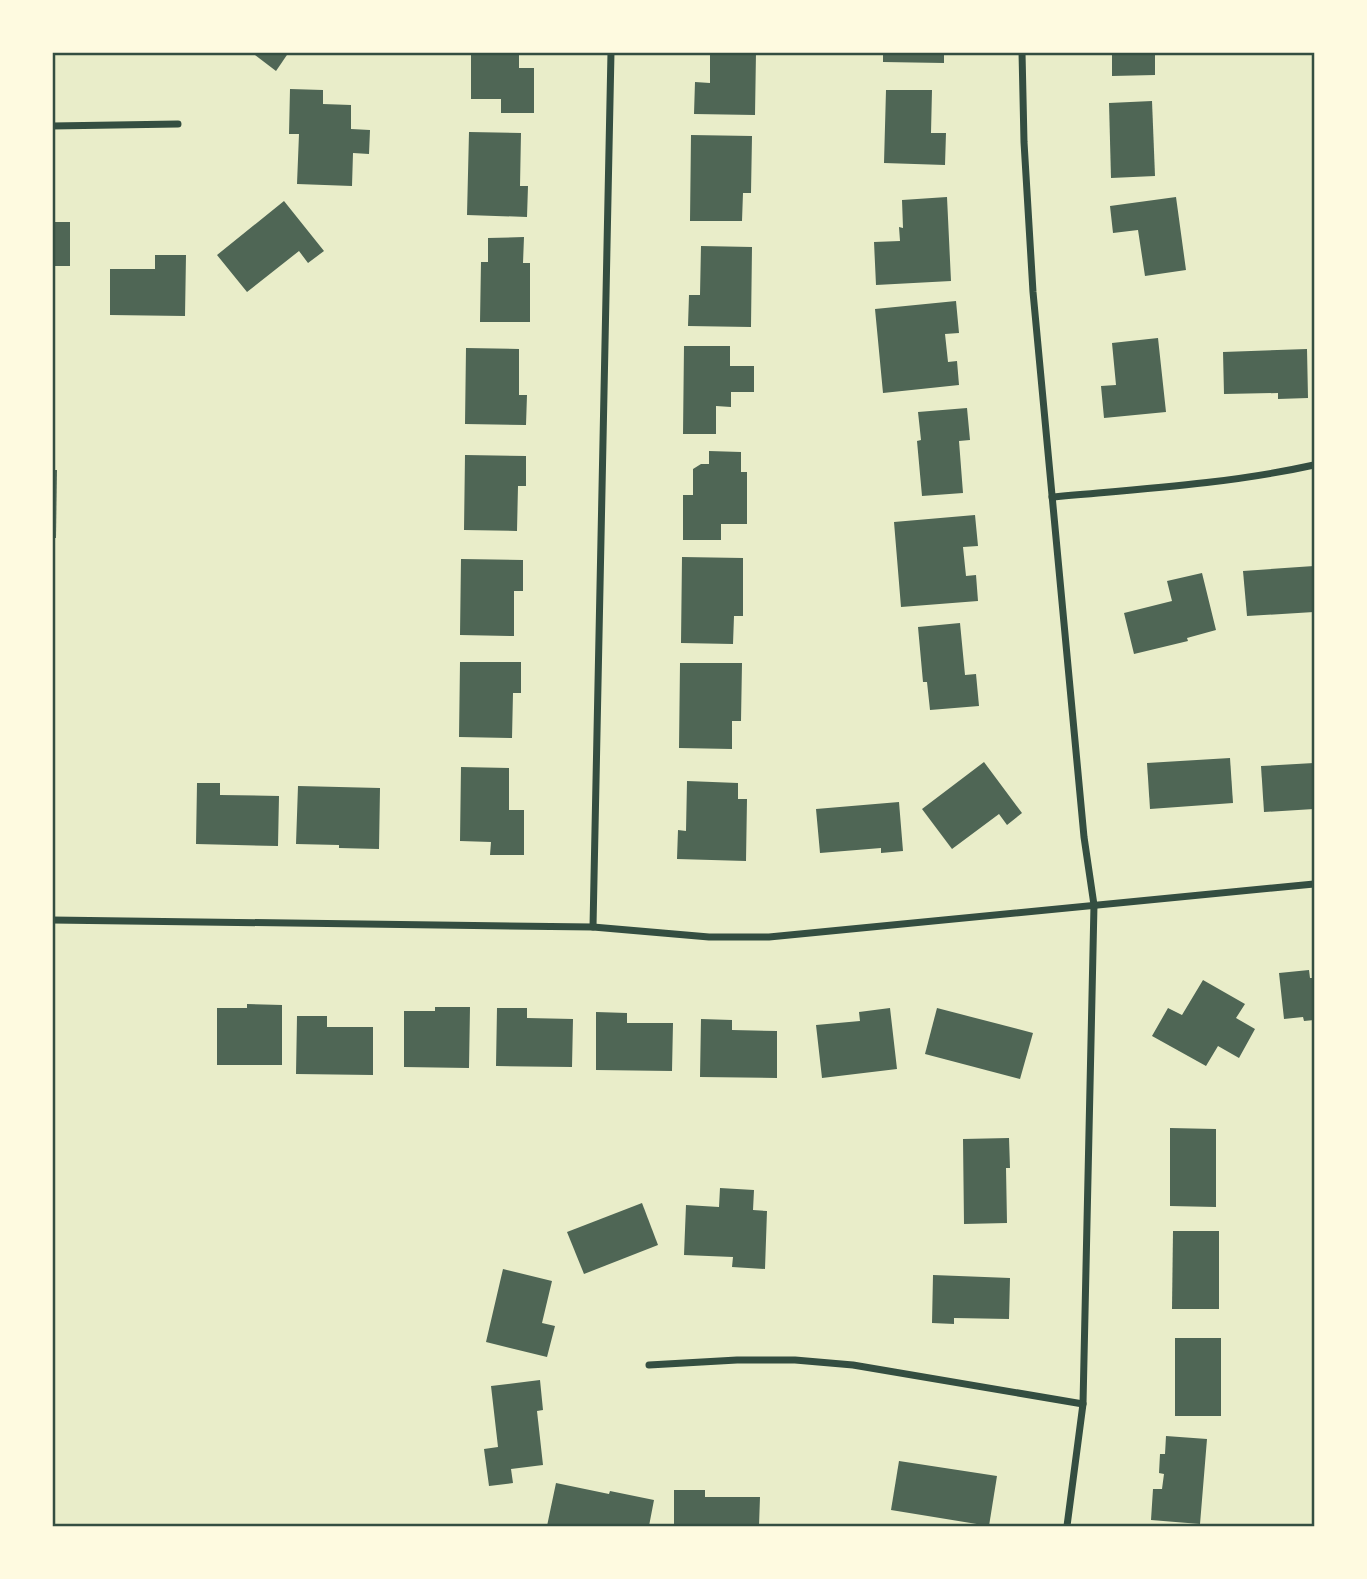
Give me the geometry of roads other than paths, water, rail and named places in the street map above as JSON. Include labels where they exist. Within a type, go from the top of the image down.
[{"type":"street","points":[[593,927],[611,52]]},
{"type":"street","points":[[1022,52],[1024,142],[1033,292],[1084,838],[1094,905],[1083,1404],[1067,1527]]},
{"type":"street","points":[[52,125],[177,124]]},
{"type":"street","points":[[1052,497],[1231,480],[1314,465]]},
{"type":"street","points":[[52,920],[593,927],[709,937],[769,937],[1314,884]]},
{"type":"street","points":[[649,1365],[795,1360],[853,1365],[1083,1404]]}]
